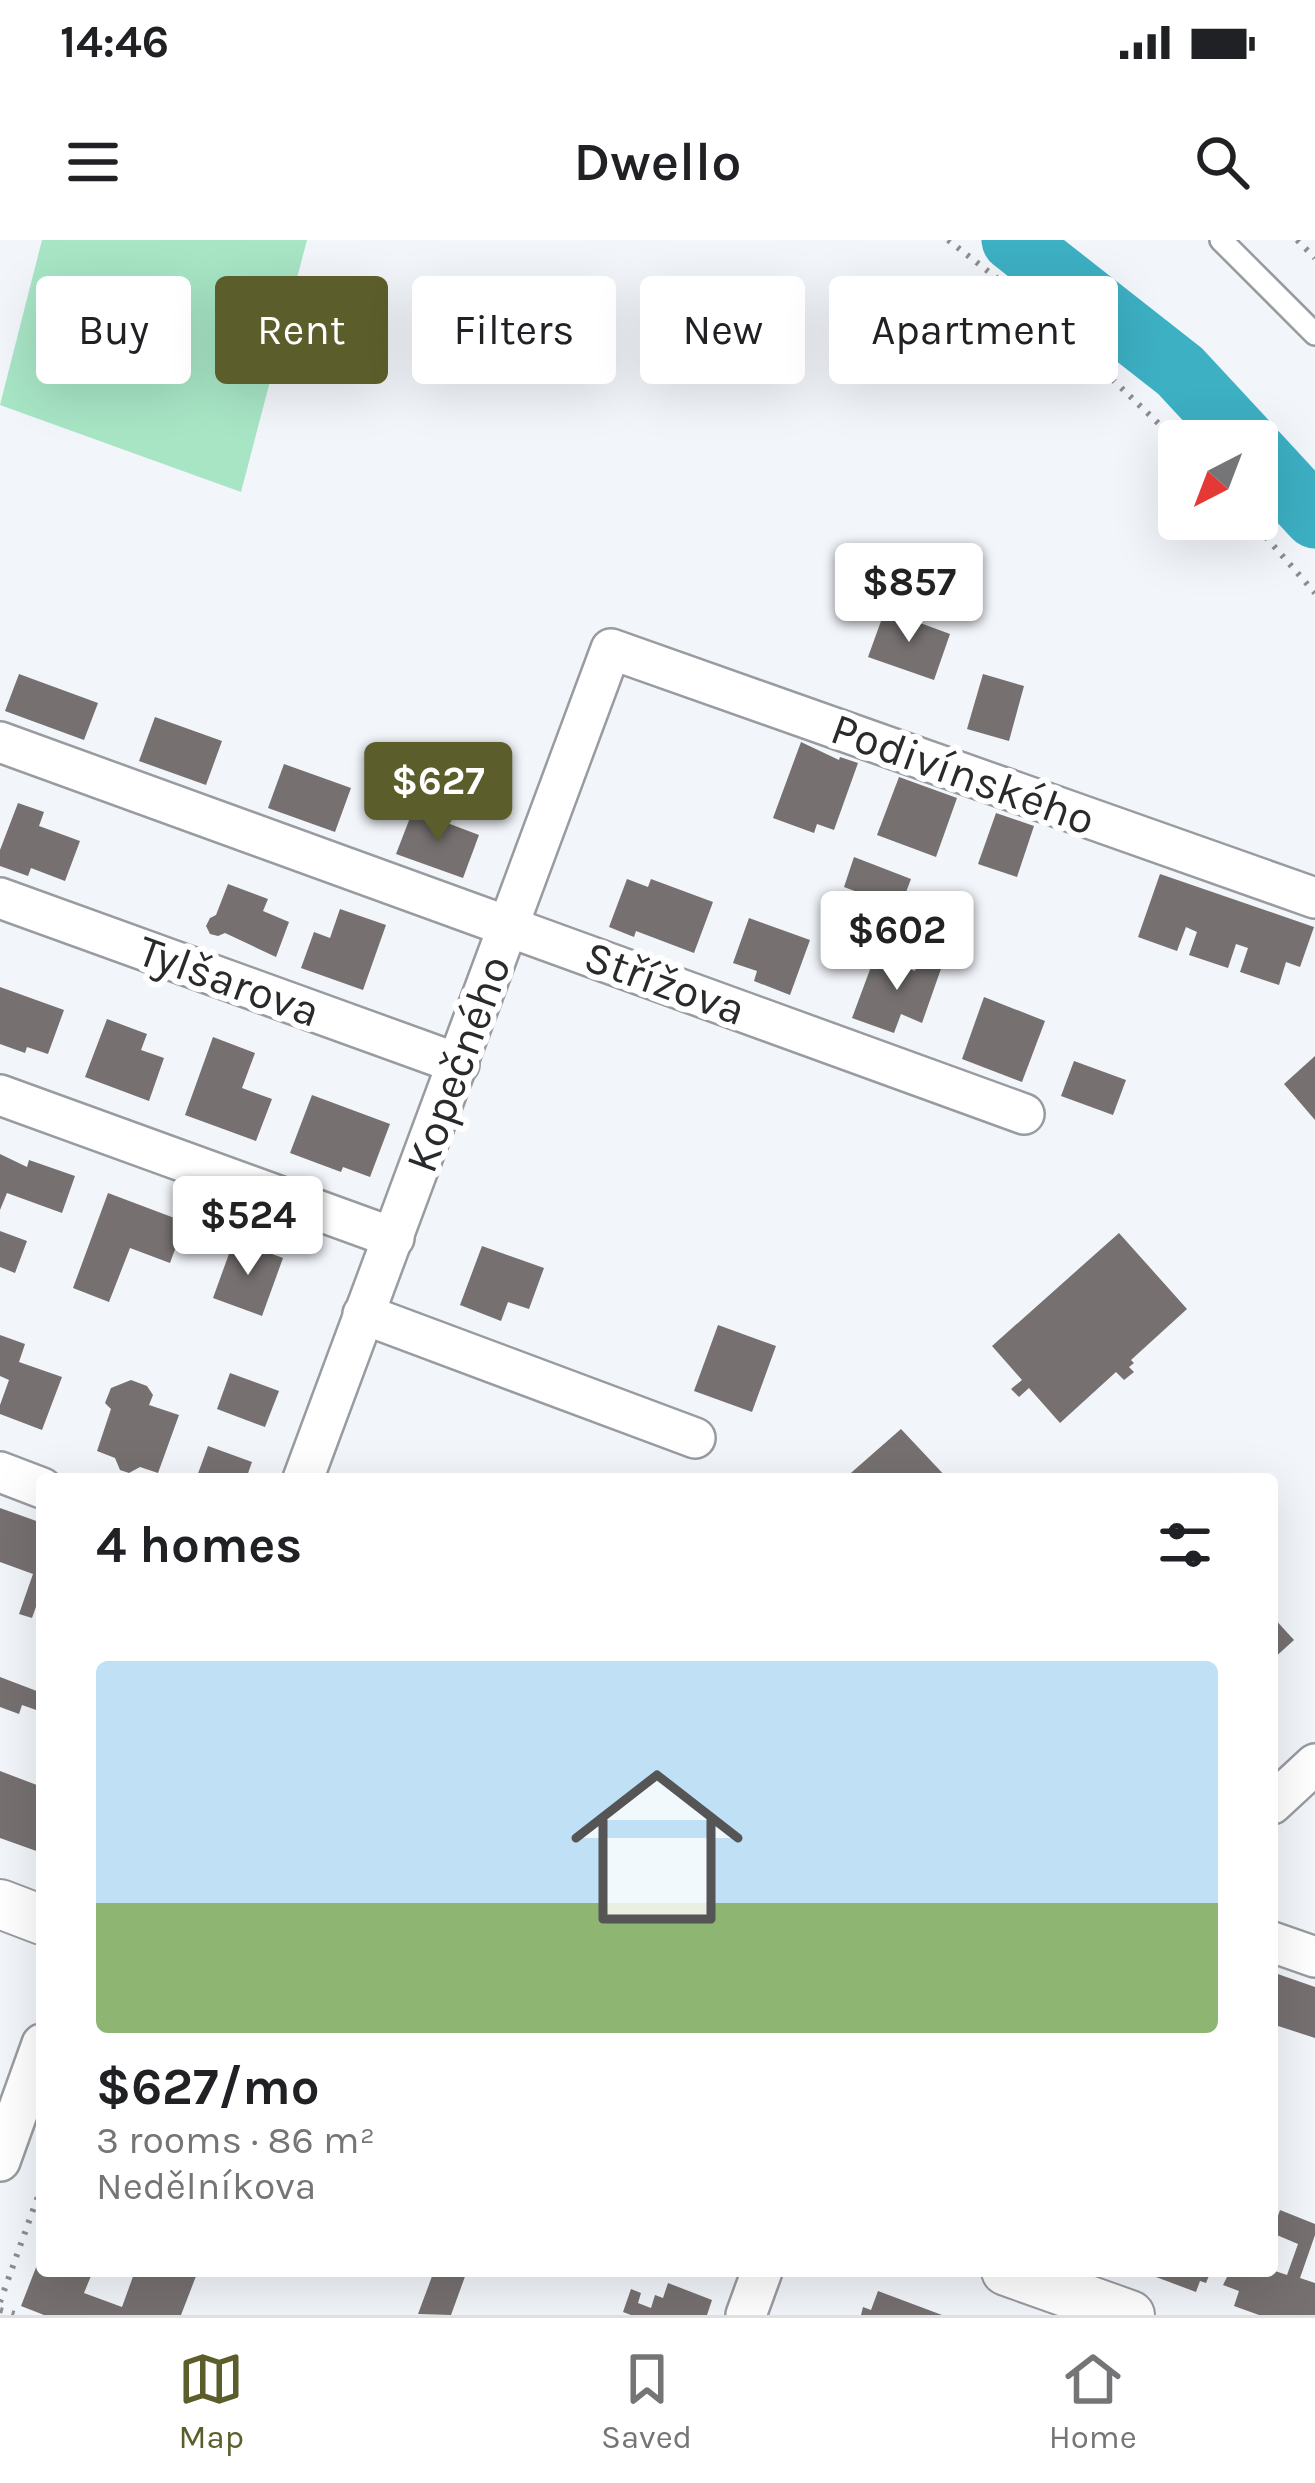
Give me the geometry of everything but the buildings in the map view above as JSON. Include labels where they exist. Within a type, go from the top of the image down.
[{"type":"street","name":"Podivínského","points":[[611,649],[1315,898]]},
{"type":"street","name":"Kopečného","points":[[305,1473],[611,649]]},
{"type":"street","name":"Střížova","points":[[0,742],[1024,1114]]},
{"type":"street","name":"Tylšarova","points":[[0,898],[459,1064]]},
{"type":"street","points":[[0,1095],[394,1238]]},
{"type":"street","points":[[363,1314],[695,1438]]},
{"type":"street","points":[[0,1472],[36,1486]]},
{"type":"street","points":[[1278,1798],[1315,1764]]},
{"type":"street","points":[[0,1904],[36,1918]]},
{"type":"street","points":[[1278,1944],[1315,1958]]},
{"type":"street","points":[[0,2161],[36,2061]]},
{"type":"street","points":[[746,2315],[760,2277]]},
{"type":"street","points":[[1027,2277],[1130,2315]]},
{"type":"lane","points":[[1221,240],[1315,334]]},
{"type":"path","points":[[948,240],[1048,318],[1158,423]]},
{"type":"path","points":[[1297,240],[1315,258]]},
{"type":"path","points":[[1268,540],[1315,593]]},
{"type":"path","points":[[18,2315],[0,2306],[36,2202]]},
{"type":"green space","points":[[42,240],[307,240],[298,276],[215,276],[215,384],[269,384],[241,492],[0,405]]},
{"type":"waterway","points":[[1013,240],[1180,371],[1226,420]]},
{"type":"waterway","points":[[1278,477],[1315,517]]}]
